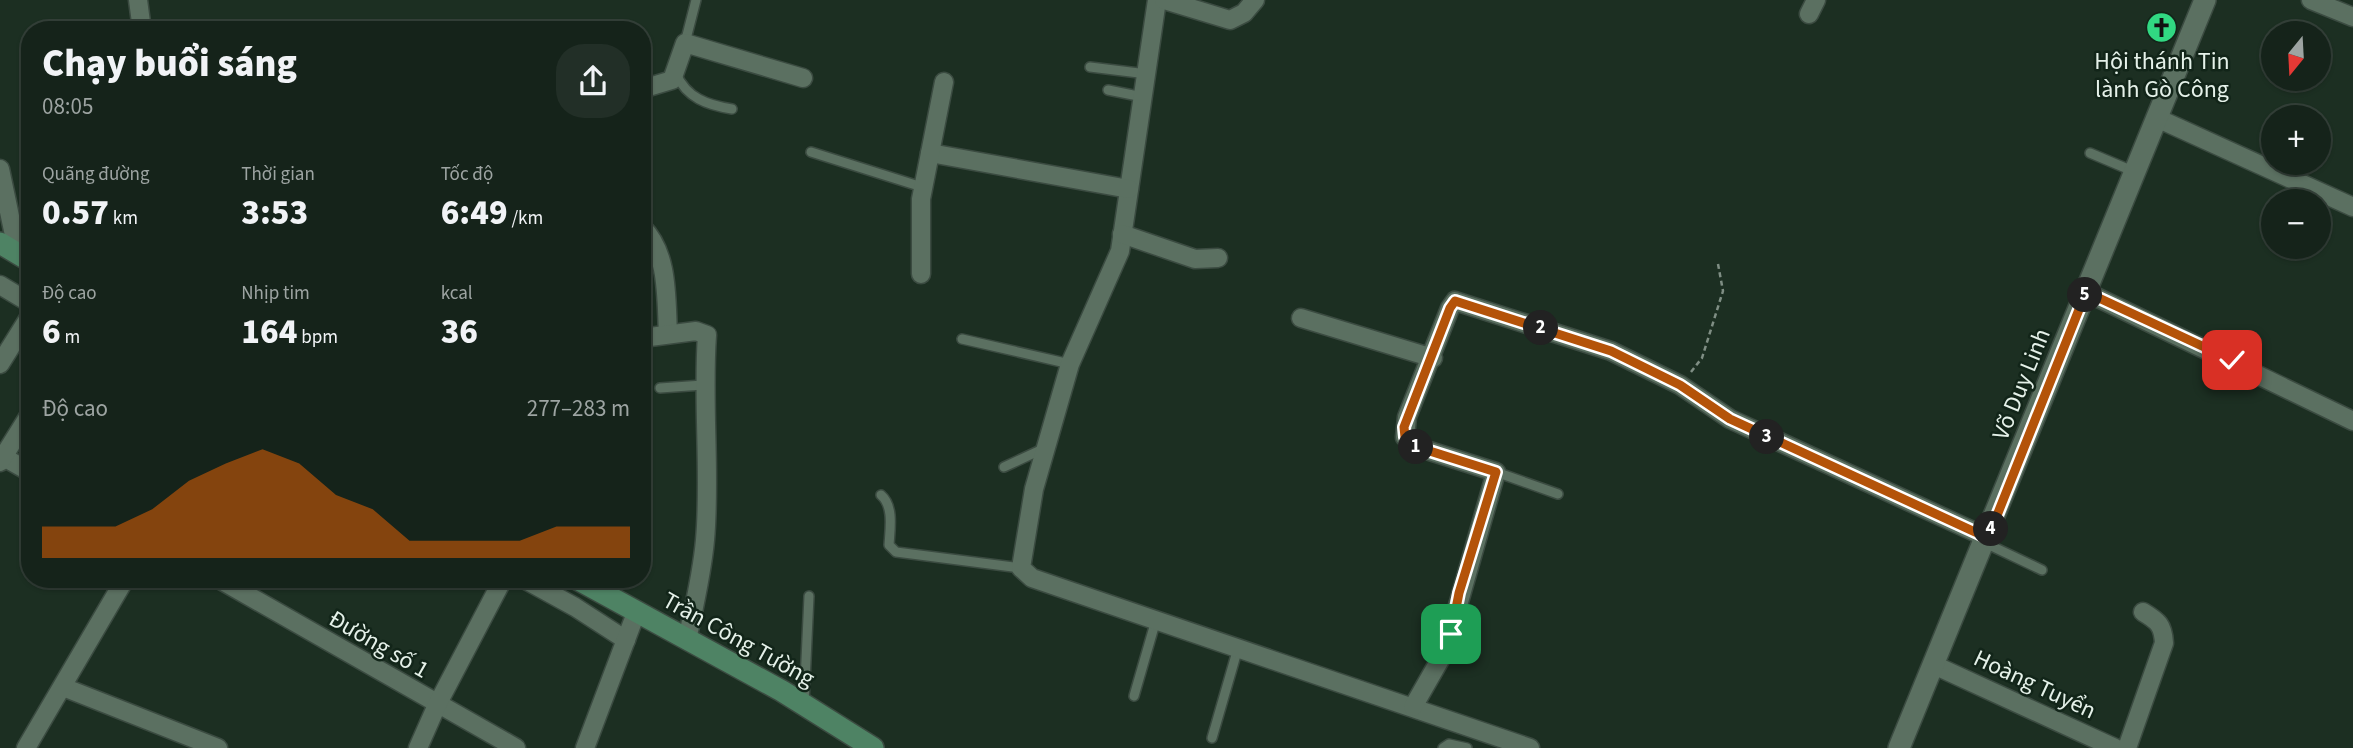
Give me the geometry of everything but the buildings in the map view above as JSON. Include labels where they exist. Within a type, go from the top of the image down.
[{"type":"main road","name":"Trần Công Tường","points":[[593,588],[804,705],[871,747]]},
{"type":"street","points":[[138,0],[141,21]]},
{"type":"street","points":[[1157,0],[1120,251],[1070,364],[1034,489],[1021,568],[1032,578],[1530,748]]},
{"type":"street","points":[[1164,0],[1230,20],[1244,13],[1255,0]]},
{"type":"street","name":"Võ Duy Linh","points":[[1899,748],[2159,119],[2205,0]]},
{"type":"street","points":[[2311,0],[2353,17]]},
{"type":"street","points":[[651,87],[666,83],[676,74],[685,43],[803,78]]},
{"type":"street","points":[[920,274],[922,187],[944,82]]},
{"type":"street","points":[[2159,119],[2353,207]]},
{"type":"street","points":[[930,153],[1129,189]]},
{"type":"street","points":[[0,169],[16,253]]},
{"type":"street","points":[[1122,234],[1195,259],[1218,258]]},
{"type":"street","points":[[651,240],[665,279],[668,334]]},
{"type":"street","points":[[0,285],[21,298]]},
{"type":"street","points":[[2086,292],[2353,421]]},
{"type":"street","points":[[1413,707],[1445,650],[1496,472],[1417,447],[1405,437],[1407,417],[1455,301],[1611,351],[1680,385],[1714,409],[1986,540]]},
{"type":"street","points":[[1301,318],[1433,358]]},
{"type":"street","points":[[0,364],[21,330]]},
{"type":"street","points":[[651,337],[701,330],[707,335],[703,385],[705,537],[699,586],[687,640]]},
{"type":"street","points":[[21,428],[1,458],[21,468]]},
{"type":"street","points":[[26,748],[120,588]]},
{"type":"street","name":"Đường số 1","points":[[235,588],[516,748]]},
{"type":"street","points":[[418,748],[437,705],[498,588]]},
{"type":"street","points":[[540,588],[626,640]]},
{"type":"street","points":[[2127,748],[2164,643],[2163,629],[2159,622],[2143,612]]},
{"type":"street","points":[[585,748],[636,613]]},
{"type":"street","name":"Hoàng Tuyển","points":[[1934,664],[2115,748]]},
{"type":"street","points":[[63,687],[218,748]]},
{"type":"lane","points":[[685,43],[696,0]]},
{"type":"lane","points":[[1090,67],[1147,74]]},
{"type":"lane","points":[[676,74],[691,96],[710,105],[732,109]]},
{"type":"lane","points":[[1108,90],[1143,97]]},
{"type":"lane","points":[[811,152],[922,187]]},
{"type":"lane","points":[[2090,153],[2136,173]]},
{"type":"lane","points":[[962,339],[1070,364]]},
{"type":"lane","points":[[660,388],[703,385]]},
{"type":"lane","points":[[1004,467],[1046,447]]},
{"type":"lane","points":[[1496,472],[1558,494]]},
{"type":"lane","points":[[881,495],[886,499],[889,512],[889,545],[896,552],[1021,568]]},
{"type":"lane","points":[[1986,540],[2042,570]]},
{"type":"lane","points":[[804,705],[809,596]]},
{"type":"lane","points":[[1134,696],[1156,620]]},
{"type":"lane","points":[[1212,738],[1238,648]]},
{"type":"lane","points":[[1443,748],[1450,744],[1467,748]]},
{"type":"path","points":[[1680,385],[1702,358],[1712,330],[1723,291],[1718,264]]},
{"type":"place","name":"Hội thánh Tin lành Gò Công","points":[[2162,27]]},
{"type":"route","points":[[1451,634],[1459,593],[1496,472],[1417,447],[1405,437],[1404,427],[1455,301],[1611,351],[1680,385],[1719,414],[1988,538],[2086,292],[2232,360]]}]
